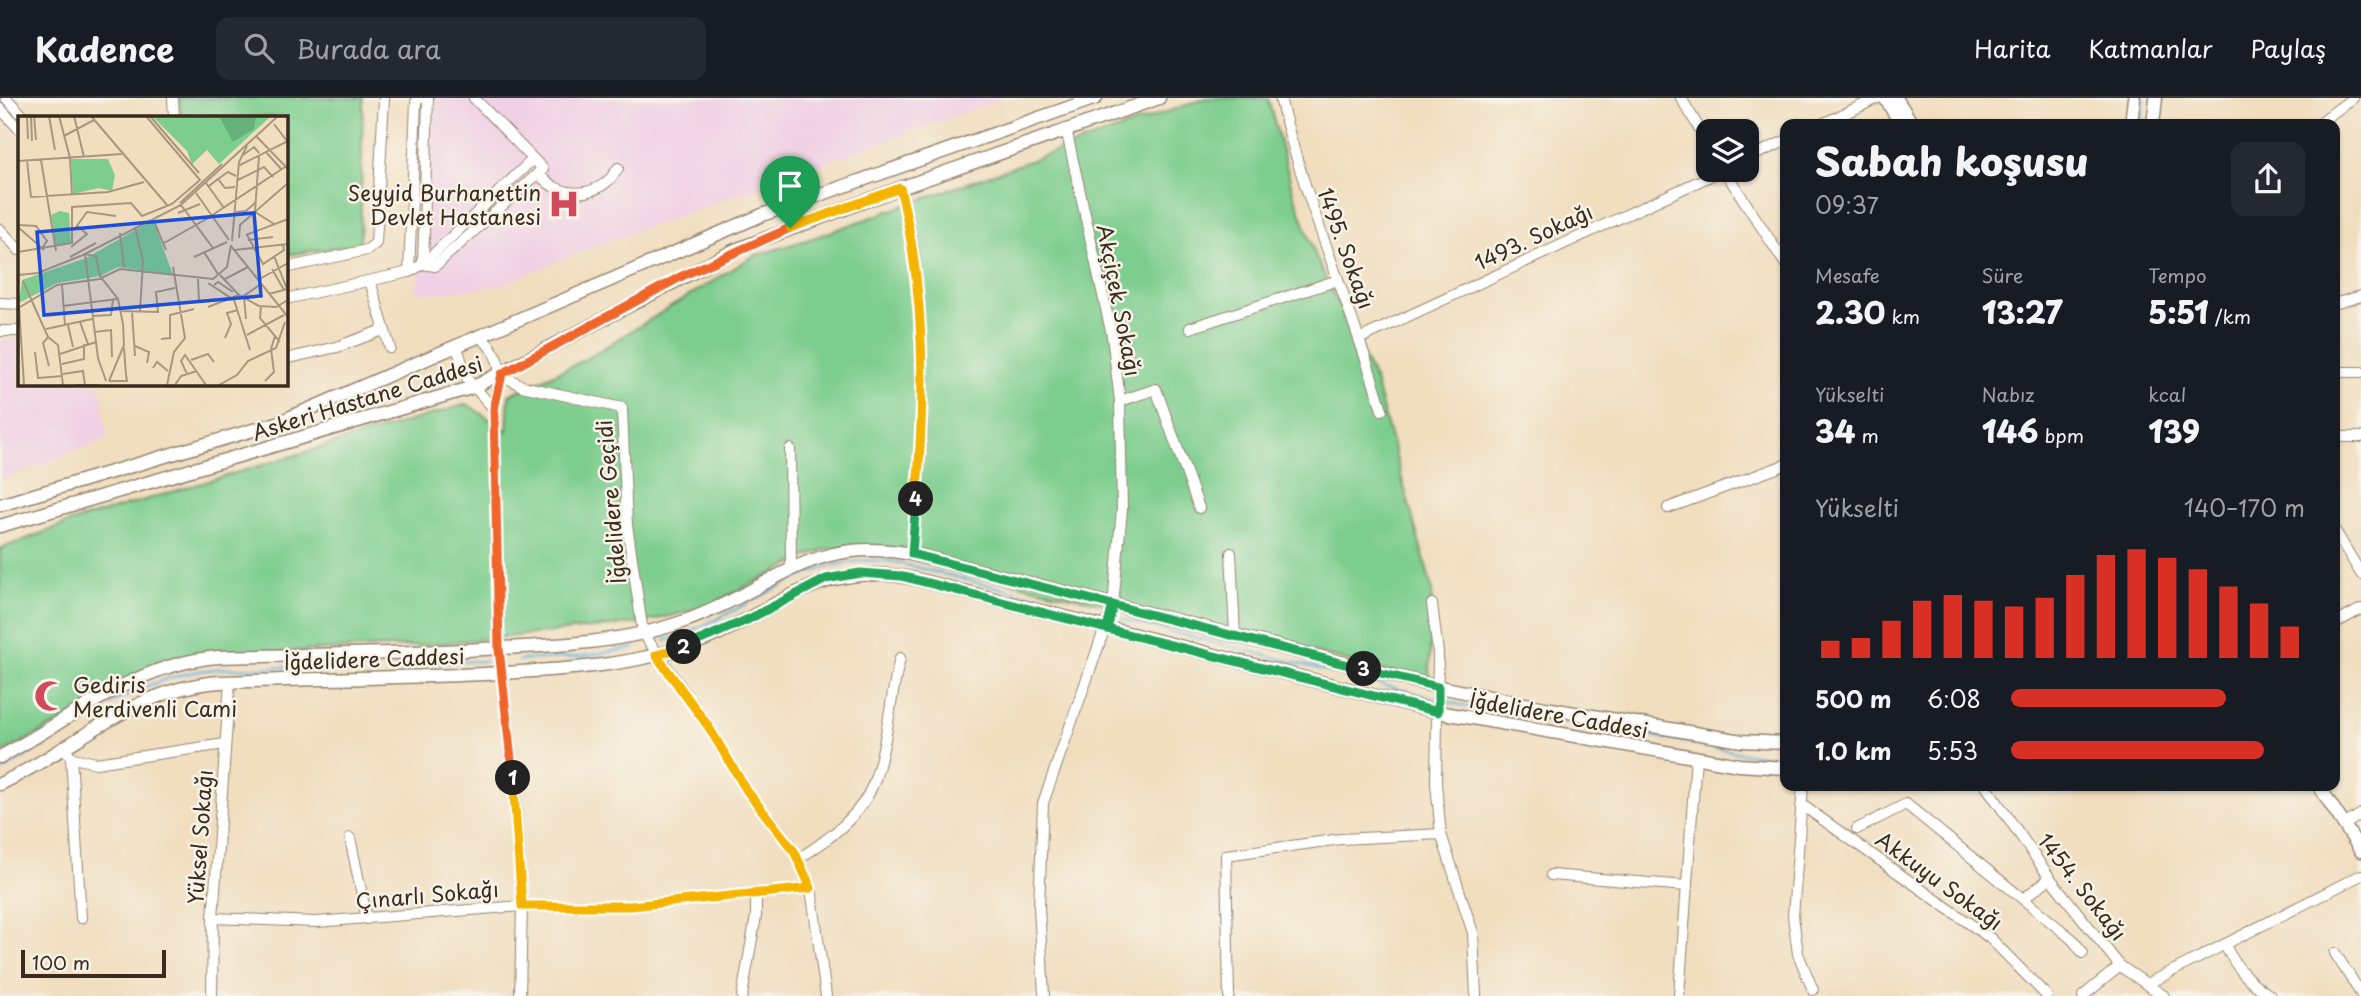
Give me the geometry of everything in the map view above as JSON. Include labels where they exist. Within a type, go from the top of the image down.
[{"type":"street","points":[[6,98],[23,116]]},
{"type":"street","points":[[173,98],[174,116]]},
{"type":"street","points":[[287,268],[367,250],[376,243],[384,98]]},
{"type":"street","points":[[409,272],[416,102],[420,98]]},
{"type":"street","points":[[423,264],[428,98]]},
{"type":"street","points":[[423,264],[435,266],[542,169],[474,98]]},
{"type":"street","name":"Askeri Hastane Caddesi","points":[[0,505],[277,423],[762,215],[1096,98]]},
{"type":"street","name":"Askeri Hastane Caddesi","points":[[0,527],[474,387],[726,254],[900,188],[1159,98]]},
{"type":"street","name":"1495. Sokağı","points":[[1280,98],[1296,164],[1361,338],[1382,410]]},
{"type":"street","points":[[1681,98],[1696,123]]},
{"type":"street","points":[[1833,119],[1878,98]]},
{"type":"street","points":[[1885,98],[1898,119]]},
{"type":"street","points":[[1896,98],[1909,119]]},
{"type":"street","points":[[2132,119],[2134,98]]},
{"type":"street","points":[[2154,119],[2156,98]]},
{"type":"street","points":[[2325,119],[2353,98]]},
{"type":"street","points":[[0,108],[18,128]]},
{"type":"street","name":"Akçiçek Sokağı","points":[[1044,996],[1039,907],[1043,803],[1107,629],[1113,605],[1122,509],[1120,401],[1107,309],[1066,130]]},
{"type":"street","points":[[1759,153],[1780,143]]},
{"type":"street","points":[[287,299],[409,272],[423,264],[533,159]]},
{"type":"street","points":[[538,173],[553,187],[584,192],[603,188],[618,168]]},
{"type":"street","name":"1493. Sokağı","points":[[1361,338],[1697,182]]},
{"type":"street","points":[[1731,182],[1780,256]]},
{"type":"street","points":[[900,188],[913,246],[920,312],[922,434],[912,554]]},
{"type":"street","points":[[0,229],[16,246]]},
{"type":"street","points":[[0,235],[16,246]]},
{"type":"street","points":[[1190,328],[1338,280]]},
{"type":"street","points":[[370,281],[390,348]]},
{"type":"street","points":[[2340,302],[2361,296]]},
{"type":"street","points":[[0,303],[18,304]]},
{"type":"street","points":[[287,359],[337,347],[383,330]]},
{"type":"street","points":[[0,331],[18,331]]},
{"type":"street","points":[[481,337],[495,351],[502,374],[494,409],[499,649],[515,795],[522,906],[520,996]]},
{"type":"street","points":[[457,348],[464,373],[494,409]]},
{"type":"street","points":[[2340,373],[2361,372]]},
{"type":"street","name":"İğdelidere Geçidi","points":[[502,374],[522,386],[622,408],[627,525],[643,633]]},
{"type":"street","points":[[1120,401],[1156,389],[1199,508]]},
{"type":"street","points":[[2340,437],[2361,436]]},
{"type":"street","points":[[790,449],[791,569]]},
{"type":"street","points":[[1668,508],[1780,467]]},
{"type":"street","points":[[2340,538],[2361,574]]},
{"type":"street","name":"İğdelidere Caddesi","points":[[0,757],[133,680],[184,661],[218,657],[499,649],[584,643],[643,633],[699,615],[791,569],[838,551],[873,549],[912,554],[1438,687],[1742,741],[1780,743]]},
{"type":"street","points":[[1231,553],[1235,635]]},
{"type":"street","name":"İğdelidere Caddesi","points":[[0,785],[66,752],[163,693],[189,685],[230,681],[502,673],[586,667],[656,655],[708,638],[826,579],[860,573],[901,576],[1438,712],[1696,757],[1780,767]]},
{"type":"street","points":[[1432,604],[1438,644],[1436,784],[1441,834],[1473,933],[1476,996]]},
{"type":"street","points":[[2340,621],[2361,609]]},
{"type":"street","points":[[643,633],[708,726],[747,791],[798,859],[811,888],[821,939],[826,996]]},
{"type":"street","points":[[798,859],[827,841],[853,815],[875,781],[900,658]]},
{"type":"street","name":"Yüksel Sokağı","points":[[212,996],[213,918],[230,681]]},
{"type":"street","points":[[81,919],[66,752],[96,762],[225,744]]},
{"type":"street","points":[[1679,996],[1696,757]]},
{"type":"street","points":[[1803,791],[1793,916],[1798,954],[1813,990]]},
{"type":"street","name":"1454. Sokağı","points":[[1989,791],[2050,878],[2120,966],[2164,996]]},
{"type":"street","points":[[2322,791],[2361,851]]},
{"type":"street","points":[[1857,829],[1906,804],[2072,939],[2083,953]]},
{"type":"street","name":"Akkuyu Sokağı","points":[[1802,805],[1990,938],[2047,996]]},
{"type":"street","points":[[2344,825],[2361,814]]},
{"type":"street","points":[[1228,996],[1226,855],[1341,839],[1441,834]]},
{"type":"street","points":[[350,838],[367,919]]},
{"type":"street","points":[[1550,875],[1687,886]]},
{"type":"street","points":[[2147,984],[2361,875]]},
{"type":"street","points":[[2023,899],[2050,878]]},
{"type":"street","name":"Çınarlı Sokağı","points":[[213,918],[316,922],[522,906],[630,906],[811,888]]},
{"type":"street","points":[[742,996],[756,916],[756,894]]},
{"type":"street","points":[[2225,944],[2243,974],[2271,996]]},
{"type":"street","points":[[2336,953],[2361,994]]},
{"type":"street","points":[[2084,996],[2120,966]]},
{"type":"shaded area","name":"Seyyid Burhanettin Devlet Hastanesi","points":[[417,98],[1005,98],[585,250],[498,286],[418,294]]},
{"type":"shaded area","points":[[0,340],[18,340],[18,385],[100,385],[107,439],[0,480]]},
{"type":"green space","points":[[179,98],[363,98],[360,244],[287,255],[287,116],[181,116]]},
{"type":"green space","points":[[1206,98],[1268,98],[1292,188],[1317,260],[1375,381],[1432,588],[1429,682],[1256,638],[851,546],[828,549],[807,556],[706,607],[641,623],[414,646],[188,656],[0,754],[0,549],[71,522],[467,404],[507,431],[509,395],[584,360],[754,256],[813,238]]},
{"type":"waterway","points":[[2143,119],[2145,98]]},
{"type":"waterway","points":[[665,641],[722,617],[806,575],[835,565],[865,560],[895,562],[1100,613]]},
{"type":"waterway","points":[[1122,619],[1434,698]]},
{"type":"waterway","points":[[519,660],[577,657],[634,648]]},
{"type":"waterway","points":[[0,772],[129,694],[185,674],[215,669],[485,661]]},
{"type":"waterway","points":[[1441,700],[1735,752],[1780,757]]},
{"type":"place","name":"Seyyid Burhanettin Devlet Hastanesi","points":[[564,204]]},
{"type":"place","name":"Gediris Merdivenli Cami","points":[[50,696]]},
{"type":"route","points":[[790,228],[735,250],[682,276],[502,374],[494,409],[499,649],[515,795],[522,906],[630,906],[811,888],[794,851],[747,791],[708,726],[656,655],[708,638],[816,583],[836,576],[873,573],[901,576],[1107,629],[1113,605],[1438,687],[1438,712],[1107,629],[1113,605],[912,554],[922,452],[920,312],[913,246],[900,188],[790,228]]}]
